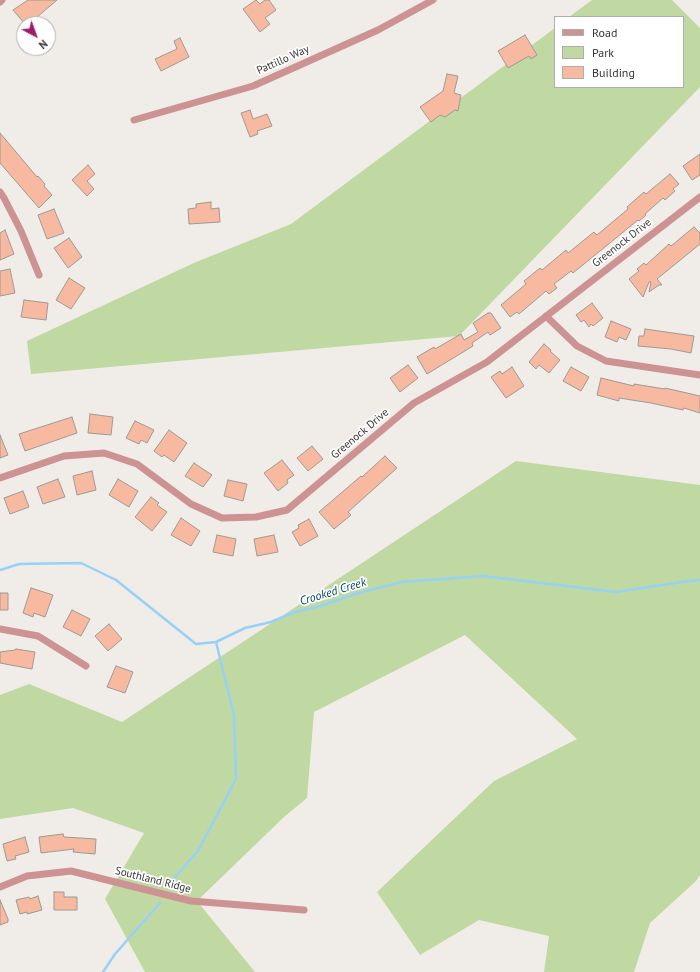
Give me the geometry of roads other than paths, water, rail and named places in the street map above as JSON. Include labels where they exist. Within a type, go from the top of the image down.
[{"type":"street","name":"Pattillo Way","points":[[134,120],[253,86],[378,30],[433,0]]},
{"type":"street","points":[[0,192],[21,231],[39,275]]},
{"type":"street","name":"Greenock Drive","points":[[0,478],[64,456],[104,453],[136,464],[191,504],[222,518],[256,517],[287,510],[414,403],[487,362],[700,197]]},
{"type":"street","points":[[546,316],[577,346],[606,361],[700,375]]},
{"type":"street","points":[[0,629],[38,636],[86,666]]},
{"type":"street","name":"Southland Ridge","points":[[0,887],[27,876],[71,871],[191,901],[304,910]]},
{"type":"waterway","name":"Crooked Creek","points":[[0,570],[19,564],[81,563],[116,580],[196,644],[216,642],[245,628],[271,622],[295,612],[321,606],[355,594],[401,582],[483,576],[616,592],[700,580]]},
{"type":"waterway","points":[[169,884],[198,851],[236,779],[234,715],[216,642]]},
{"type":"waterway","points":[[103,972],[115,954],[160,903]]}]
